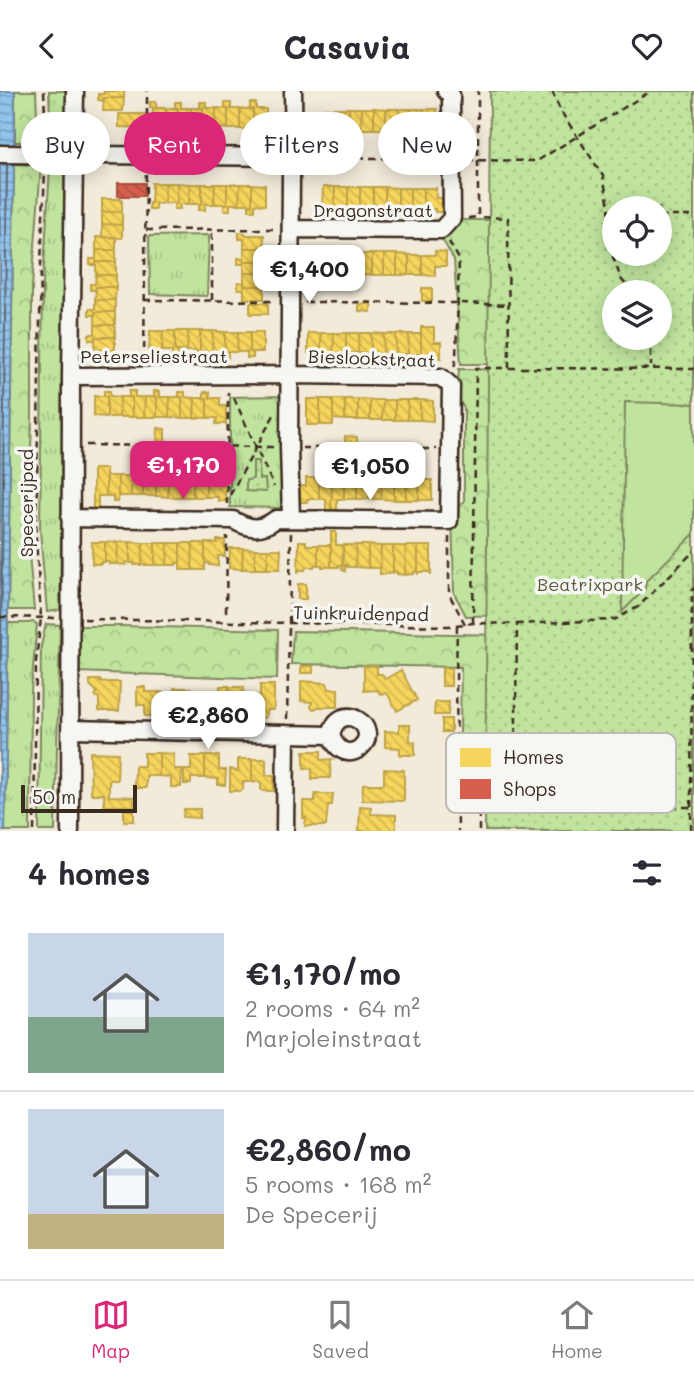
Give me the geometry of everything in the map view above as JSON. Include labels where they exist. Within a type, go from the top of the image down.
[{"type":"street","name":"Peterseliestraat","points":[[75,91],[75,112]]},
{"type":"street","points":[[293,91],[293,112]]},
{"type":"street","name":"Dragonstraat","points":[[449,93],[450,112]]},
{"type":"street","points":[[0,154],[21,154]]},
{"type":"street","name":"Peterseliestraat","points":[[74,175],[71,376],[290,375]]},
{"type":"street","points":[[291,175],[291,519]]},
{"type":"street","name":"Dragonstraat","points":[[291,229],[447,224],[451,175]]},
{"type":"street","name":"Bieslookstraat","points":[[290,375],[441,377],[451,386]]},
{"type":"street","points":[[70,831],[71,376]]},
{"type":"street","points":[[70,518],[233,520],[246,527],[255,528],[263,527],[276,519],[449,521],[451,386]]},
{"type":"street","points":[[71,729],[331,735]]},
{"type":"street","points":[[285,831],[286,734]]},
{"type":"path","name":"Specerijpad","points":[[44,91],[45,112]]},
{"type":"path","points":[[147,91],[147,112]]},
{"type":"path","points":[[478,91],[478,217]]},
{"type":"path","points":[[552,91],[560,110],[603,176],[608,196]]},
{"type":"path","points":[[478,160],[537,161],[651,91]]},
{"type":"path","name":"Specerijpad","points":[[34,831],[36,661],[41,618],[36,539],[45,175]]},
{"type":"path","points":[[143,375],[147,175]]},
{"type":"path","points":[[672,216],[694,216]]},
{"type":"path","points":[[451,386],[456,359],[459,259],[447,224],[478,217],[508,218],[509,368]]},
{"type":"path","points":[[146,230],[291,229]]},
{"type":"path","points":[[212,230],[212,300]]},
{"type":"path","points":[[145,300],[509,305]]},
{"type":"path","points":[[651,350],[651,367]]},
{"type":"path","points":[[473,623],[476,368],[694,369]]},
{"type":"path","points":[[226,612],[228,375]]},
{"type":"path","points":[[234,398],[275,489]]},
{"type":"path","points":[[230,495],[276,411]]},
{"type":"path","points":[[69,445],[450,449]]},
{"type":"path","points":[[286,734],[291,519]]},
{"type":"path","points":[[449,521],[449,594],[465,624]]},
{"type":"path","name":"Tuinkruidenpad","points":[[0,617],[457,625],[614,620],[638,607],[694,551]]},
{"type":"path","points":[[691,831],[694,587]]},
{"type":"path","points":[[516,733],[517,624]]},
{"type":"path","points":[[457,625],[457,733]]},
{"type":"path","points":[[676,807],[691,807]]},
{"type":"path","points":[[458,813],[458,831]]},
{"type":"path","points":[[479,813],[479,831]]},
{"type":"green space","points":[[15,91],[36,91],[37,112],[21,112],[21,142],[15,142]]},
{"type":"green space","points":[[49,91],[70,91],[70,112],[50,112]]},
{"type":"green space","name":"Beatrixpark","points":[[490,91],[694,91],[694,831],[485,831],[485,813],[676,813],[676,733],[486,733]]},
{"type":"green space","points":[[14,164],[21,164],[21,175],[40,175],[32,287],[29,554],[34,610],[8,610]]},
{"type":"green space","points":[[50,175],[66,175],[60,610],[47,612],[40,530],[43,283]]},
{"type":"green space","points":[[456,220],[504,220],[505,364],[461,364],[454,260],[441,237]]},
{"type":"green space","points":[[209,235],[207,296],[150,294],[149,236]]},
{"type":"green space","points":[[459,369],[645,371],[561,614],[466,616],[454,593],[452,511],[464,502],[464,408],[457,397]]},
{"type":"green space","points":[[284,396],[284,508],[230,507],[230,397]]},
{"type":"green space","name":"Beatrixpark","points":[[625,402],[694,404],[694,534],[646,581],[645,589],[622,612]]},
{"type":"green space","points":[[253,461],[259,461],[259,479],[265,479],[266,492],[246,491],[246,480],[253,479]]},
{"type":"green space","points":[[8,623],[37,624],[31,691],[30,831],[5,831]]},
{"type":"green space","points":[[46,624],[60,625],[55,831],[39,831],[41,646]]},
{"type":"green space","points":[[76,626],[278,630],[277,679],[76,672]]},
{"type":"green space","points":[[293,631],[508,635],[507,733],[460,733],[461,667],[291,664]]},
{"type":"water","points":[[0,91],[15,91],[5,831],[0,831]]},
{"type":"building: Homes","points":[[104,91],[124,91],[124,98],[98,100],[98,94],[104,94]]},
{"type":"building: Homes","points":[[104,98],[124,98],[123,111],[103,111]]},
{"type":"building: Homes","points":[[150,102],[156,102],[156,108],[166,108],[166,112],[153,112],[153,108],[150,108]]},
{"type":"building: Homes","points":[[175,102],[181,102],[181,108],[191,108],[191,112],[178,112],[178,108],[175,108]]},
{"type":"building: Homes","points":[[200,102],[206,102],[206,108],[216,108],[216,112],[203,112],[203,108],[200,108]]},
{"type":"building: Homes","points":[[225,103],[231,103],[231,109],[240,109],[240,129],[228,129],[228,109],[225,109]]},
{"type":"building: Homes","points":[[250,103],[256,103],[256,109],[266,109],[266,112],[253,112],[253,109],[250,109]]},
{"type":"building: Homes","points":[[166,108],[178,108],[178,112],[166,112]]},
{"type":"building: Homes","points":[[191,108],[203,108],[203,112],[191,112]]},
{"type":"building: Homes","points":[[216,108],[228,109],[228,129],[226,112],[216,112]]},
{"type":"building: Homes","points":[[324,108],[337,108],[337,112],[324,112]]},
{"type":"building: Homes","points":[[337,108],[349,108],[349,112],[337,112]]},
{"type":"building: Homes","points":[[349,108],[362,108],[362,112],[349,112]]},
{"type":"building: Homes","points":[[362,108],[374,108],[374,129],[364,129],[364,112]]},
{"type":"building: Homes","points":[[374,108],[386,109],[386,112],[378,112],[378,129],[374,129]]},
{"type":"building: Homes","points":[[240,109],[253,109],[253,112],[240,112]]},
{"type":"building: Homes","points":[[386,109],[399,109],[399,112],[386,112]]},
{"type":"building: Homes","points":[[399,109],[411,109],[411,112],[399,112]]},
{"type":"building: Homes","points":[[411,109],[424,109],[424,112],[411,112]]},
{"type":"building: Homes","points":[[424,109],[437,109],[437,112],[424,112]]},
{"type":"building: Homes","points":[[119,114],[124,114],[124,127],[119,127]]},
{"type":"building: Homes","points":[[152,183],[165,183],[164,203],[155,203],[155,209],[149,209],[151,203]]},
{"type":"building: Homes","points":[[165,183],[177,183],[177,203],[164,203]]},
{"type":"building: Homes","points":[[177,183],[190,184],[189,204],[180,204],[180,209],[174,209],[174,204],[177,203]]},
{"type":"building: Homes","points":[[190,184],[202,184],[202,204],[189,204]]},
{"type":"building: Homes","points":[[202,184],[215,184],[214,204],[205,204],[205,210],[199,210],[199,204],[202,204]]},
{"type":"building: Homes","points":[[215,184],[227,184],[227,204],[214,204]]},
{"type":"building: Homes","points":[[227,184],[240,184],[239,204],[230,204],[230,210],[224,210],[224,204],[227,204]]},
{"type":"building: Homes","points":[[240,184],[252,184],[252,204],[239,204]]},
{"type":"building: Homes","points":[[252,184],[265,185],[265,205],[255,204],[255,210],[249,210],[249,205],[252,204]]},
{"type":"building: Homes","points":[[323,187],[335,187],[335,207],[322,207]]},
{"type":"building: Homes","points":[[335,187],[348,187],[348,208],[335,207]]},
{"type":"building: Homes","points":[[348,187],[360,187],[360,208],[348,208]]},
{"type":"building: Homes","points":[[360,187],[373,187],[373,208],[360,208]]},
{"type":"building: Homes","points":[[373,187],[385,187],[385,208],[373,208]]},
{"type":"building: Homes","points":[[385,187],[398,188],[398,208],[385,208]]},
{"type":"building: Homes","points":[[398,188],[410,188],[410,208],[398,208]]},
{"type":"building: Homes","points":[[410,188],[423,188],[423,209],[410,208]]},
{"type":"building: Homes","points":[[423,188],[436,188],[436,198],[442,198],[442,212],[423,209]]},
{"type":"building: Homes","points":[[102,199],[122,199],[122,212],[102,212]]},
{"type":"building: Homes","points":[[102,212],[122,212],[122,225],[102,224]]},
{"type":"building: Homes","points":[[102,224],[122,225],[122,238],[102,237]]},
{"type":"building: Homes","points":[[239,232],[245,235],[264,235],[264,248],[244,248],[244,239],[239,239]]},
{"type":"building: Homes","points":[[96,237],[116,237],[116,250],[96,250]]},
{"type":"building: Homes","points":[[244,248],[264,248],[264,261],[244,261]]},
{"type":"building: Homes","points":[[96,250],[116,250],[116,262],[96,262],[96,265],[90,265],[90,259],[96,259]]},
{"type":"building: Homes","points":[[435,251],[446,252],[446,266],[435,266],[435,276],[422,275],[422,255],[435,255]]},
{"type":"building: Homes","points":[[309,253],[322,253],[322,274],[309,274]]},
{"type":"building: Homes","points":[[322,253],[335,254],[334,274],[322,274]]},
{"type":"building: Homes","points":[[335,254],[347,254],[347,275],[334,274]]},
{"type":"building: Homes","points":[[347,254],[360,254],[359,275],[347,275]]},
{"type":"building: Homes","points":[[360,254],[372,254],[372,275],[359,275]]},
{"type":"building: Homes","points":[[372,254],[384,254],[384,275],[372,275]]},
{"type":"building: Homes","points":[[384,254],[397,254],[397,275],[384,275]]},
{"type":"building: Homes","points":[[397,254],[409,255],[409,275],[397,275]]},
{"type":"building: Homes","points":[[409,255],[422,255],[422,275],[409,275]]},
{"type":"building: Homes","points":[[238,258],[244,258],[244,261],[264,261],[264,273],[244,273],[244,264],[238,264]]},
{"type":"building: Homes","points":[[96,262],[116,262],[116,275],[96,275]]},
{"type":"building: Homes","points":[[244,273],[264,273],[264,286],[244,286]]},
{"type":"building: Homes","points":[[96,275],[116,275],[116,287],[96,287],[96,290],[90,290],[90,284],[95,284]]},
{"type":"building: Homes","points":[[238,282],[244,283],[244,286],[264,286],[264,299],[244,299],[244,289],[238,289]]},
{"type":"building: Homes","points":[[96,287],[116,287],[115,300],[95,300]]},
{"type":"building: Homes","points":[[422,288],[432,288],[432,301],[422,301]]},
{"type":"building: Homes","points":[[95,300],[115,300],[115,312],[95,312],[95,315],[89,315],[89,309],[95,309]]},
{"type":"building: Homes","points":[[250,303],[268,303],[268,314],[250,314]]},
{"type":"building: Homes","points":[[359,304],[371,304],[371,312],[359,311]]},
{"type":"building: Homes","points":[[95,312],[115,312],[115,325],[95,325]]},
{"type":"building: Homes","points":[[95,325],[115,325],[115,337],[95,337],[95,340],[89,340],[89,334],[95,334]]},
{"type":"building: Homes","points":[[421,327],[434,327],[434,342],[441,342],[441,358],[433,358],[433,354],[421,354]]},
{"type":"building: Homes","points":[[150,331],[163,331],[162,351],[149,351]]},
{"type":"building: Homes","points":[[163,331],[175,331],[175,351],[178,351],[178,357],[172,357],[172,351],[162,351]]},
{"type":"building: Homes","points":[[175,331],[188,331],[187,351],[175,351]]},
{"type":"building: Homes","points":[[188,331],[200,331],[200,351],[203,351],[203,357],[197,357],[197,351],[187,351]]},
{"type":"building: Homes","points":[[200,331],[213,331],[212,352],[200,351]]},
{"type":"building: Homes","points":[[213,331],[225,332],[225,352],[228,352],[228,358],[222,357],[222,352],[212,352]]},
{"type":"building: Homes","points":[[225,332],[238,332],[237,352],[225,352]]},
{"type":"building: Homes","points":[[238,332],[250,332],[250,352],[253,352],[253,358],[247,358],[247,352],[237,352]]},
{"type":"building: Homes","points":[[250,332],[263,332],[263,352],[250,352]]},
{"type":"building: Homes","points":[[308,333],[321,333],[321,353],[308,353]]},
{"type":"building: Homes","points":[[321,333],[334,333],[333,353],[321,353]]},
{"type":"building: Homes","points":[[334,333],[346,333],[346,353],[333,353]]},
{"type":"building: Homes","points":[[346,333],[359,333],[358,353],[346,353]]},
{"type":"building: Homes","points":[[359,333],[371,333],[371,353],[358,353]]},
{"type":"building: Homes","points":[[371,333],[384,334],[383,354],[371,353]]},
{"type":"building: Homes","points":[[384,334],[396,334],[396,354],[383,354]]},
{"type":"building: Homes","points":[[396,334],[409,334],[408,354],[396,354]]},
{"type":"building: Homes","points":[[409,334],[421,334],[421,354],[408,354]]},
{"type":"building: Homes","points":[[95,337],[115,337],[115,350],[95,350]]},
{"type":"building: Homes","points":[[104,391],[110,391],[110,396],[120,397],[119,417],[107,417],[107,396],[104,396]]},
{"type":"building: Homes","points":[[129,391],[135,391],[135,397],[145,397],[144,417],[132,417],[132,397],[129,397]]},
{"type":"building: Homes","points":[[154,391],[160,391],[160,397],[170,397],[169,417],[157,417],[157,397],[154,397]]},
{"type":"building: Homes","points":[[179,392],[185,392],[185,397],[195,398],[194,418],[182,418],[182,397],[179,397]]},
{"type":"building: Homes","points":[[204,392],[210,392],[210,398],[220,398],[220,406],[226,406],[226,424],[216,424],[217,418],[207,418],[207,398],[204,398]]},
{"type":"building: Homes","points":[[94,396],[107,396],[107,417],[94,416]]},
{"type":"building: Homes","points":[[120,397],[132,397],[132,417],[119,417]]},
{"type":"building: Homes","points":[[145,397],[157,397],[157,417],[144,417]]},
{"type":"building: Homes","points":[[170,397],[182,397],[182,418],[169,417]]},
{"type":"building: Homes","points":[[195,398],[207,398],[207,418],[194,418]]},
{"type":"building: Homes","points":[[307,399],[320,399],[320,425],[307,425]]},
{"type":"building: Homes","points":[[320,399],[333,399],[333,425],[320,425]]},
{"type":"building: Homes","points":[[333,399],[345,399],[345,420],[333,419]]},
{"type":"building: Homes","points":[[345,399],[358,399],[358,420],[345,420]]},
{"type":"building: Homes","points":[[358,399],[370,400],[370,420],[358,420]]},
{"type":"building: Homes","points":[[370,400],[383,400],[382,420],[370,420]]},
{"type":"building: Homes","points":[[383,400],[395,400],[395,420],[382,420]]},
{"type":"building: Homes","points":[[395,400],[408,400],[407,420],[395,420]]},
{"type":"building: Homes","points":[[408,400],[420,400],[420,420],[407,420]]},
{"type":"building: Homes","points":[[420,400],[433,401],[433,421],[420,420]]},
{"type":"building: Homes","points":[[158,428],[165,429],[165,443],[157,443]]},
{"type":"building: Homes","points":[[345,436],[357,437],[357,446],[345,446]]},
{"type":"building: Homes","points":[[132,447],[143,447],[143,456],[132,456]]},
{"type":"building: Homes","points":[[182,448],[192,448],[192,456],[182,456]]},
{"type":"building: Homes","points":[[93,469],[106,469],[106,496],[98,496],[98,511],[93,511]]},
{"type":"building: Homes","points":[[181,472],[193,472],[193,497],[181,497]]},
{"type":"building: Homes","points":[[193,472],[206,472],[206,497],[193,497]]},
{"type":"building: Homes","points":[[106,476],[118,476],[118,502],[113,502],[113,496],[106,496]]},
{"type":"building: Homes","points":[[118,476],[131,476],[131,496],[118,496]]},
{"type":"building: Homes","points":[[131,476],[143,476],[143,496],[131,496]]},
{"type":"building: Homes","points":[[143,476],[156,476],[156,496],[143,496]]},
{"type":"building: Homes","points":[[156,476],[168,476],[168,497],[156,496]]},
{"type":"building: Homes","points":[[168,476],[181,477],[181,497],[168,497]]},
{"type":"building: Homes","points":[[206,477],[219,477],[219,485],[226,485],[225,501],[218,501],[218,497],[206,497]]},
{"type":"building: Homes","points":[[306,478],[319,478],[319,499],[299,502],[299,486],[306,486]]},
{"type":"building: Homes","points":[[319,478],[332,479],[331,512],[326,512],[326,499],[319,499]]},
{"type":"building: Homes","points":[[332,479],[344,479],[344,499],[337,499],[337,512],[331,512]]},
{"type":"building: Homes","points":[[344,479],[357,479],[357,499],[344,499]]},
{"type":"building: Homes","points":[[357,479],[369,479],[369,499],[357,499]]},
{"type":"building: Homes","points":[[369,479],[382,479],[381,499],[369,499]]},
{"type":"building: Homes","points":[[382,479],[394,479],[394,500],[381,499]]},
{"type":"building: Homes","points":[[394,479],[407,480],[406,500],[394,500]]},
{"type":"building: Homes","points":[[407,480],[419,480],[419,500],[406,500]]},
{"type":"building: Homes","points":[[419,480],[432,480],[432,500],[419,500]]},
{"type":"building: Homes","points":[[331,532],[336,532],[336,545],[343,545],[343,565],[339,567],[331,567]]},
{"type":"building: Homes","points":[[217,540],[225,540],[225,556],[218,556],[218,566],[205,564],[205,543],[217,543]]},
{"type":"building: Homes","points":[[299,541],[306,541],[306,545],[318,545],[318,565],[306,567],[298,573]]},
{"type":"building: Homes","points":[[92,542],[105,542],[105,562],[92,564]]},
{"type":"building: Homes","points":[[105,542],[118,542],[117,564],[105,562]]},
{"type":"building: Homes","points":[[118,542],[130,542],[130,563],[126,562],[126,565],[117,564]]},
{"type":"building: Homes","points":[[130,542],[143,543],[142,565],[130,563]]},
{"type":"building: Homes","points":[[143,543],[155,543],[155,565],[142,565]]},
{"type":"building: Homes","points":[[155,543],[168,543],[167,565],[155,565]]},
{"type":"building: Homes","points":[[168,543],[180,543],[180,563],[176,565],[167,565]]},
{"type":"building: Homes","points":[[180,543],[193,543],[192,570],[180,570]]},
{"type":"building: Homes","points":[[193,543],[205,543],[205,570],[192,570]]},
{"type":"building: Homes","points":[[318,545],[331,545],[331,567],[318,565]]},
{"type":"building: Homes","points":[[343,545],[356,545],[355,567],[345,565],[345,571],[342,570]]},
{"type":"building: Homes","points":[[356,545],[368,545],[368,568],[355,567]]},
{"type":"building: Homes","points":[[368,545],[381,546],[380,568],[368,568]]},
{"type":"building: Homes","points":[[381,546],[393,546],[393,572],[389,574],[380,574]]},
{"type":"building: Homes","points":[[393,546],[406,546],[405,575],[393,572]]},
{"type":"building: Homes","points":[[406,546],[418,546],[418,572],[414,574],[405,575]]},
{"type":"building: Homes","points":[[418,546],[431,546],[431,575],[430,572],[418,572]]},
{"type":"building: Homes","points":[[230,548],[243,548],[242,569],[229,568]]},
{"type":"building: Homes","points":[[243,548],[255,549],[255,569],[242,569]]},
{"type":"building: Homes","points":[[255,549],[268,549],[267,569],[255,569]]},
{"type":"building: Homes","points":[[268,549],[281,549],[280,569],[267,569]]},
{"type":"building: Homes","points":[[298,584],[306,584],[306,599],[298,599]]},
{"type":"building: Homes","points":[[301,666],[313,666],[313,673],[301,673]]},
{"type":"building: Homes","points":[[364,666],[377,666],[377,674],[382,674],[385,679],[401,670],[417,700],[397,711],[387,693],[380,694],[378,690],[364,691]]},
{"type":"building: Homes","points":[[442,668],[451,668],[451,686],[442,686]]},
{"type":"building: Homes","points":[[90,680],[120,682],[119,711],[99,711],[99,698],[95,696],[97,692],[90,685]]},
{"type":"building: Homes","points":[[301,681],[327,683],[329,689],[338,689],[338,707],[314,709],[311,707],[312,702],[301,701]]},
{"type":"building: Homes","points":[[260,685],[274,685],[274,710],[267,710],[263,718],[252,716],[252,696],[260,696]]},
{"type":"building: Homes","points":[[220,686],[229,686],[228,701],[220,701],[220,717],[205,717],[206,693],[220,693]]},
{"type":"building: Homes","points":[[137,687],[145,687],[145,692],[159,692],[159,716],[145,716],[145,705],[137,705]]},
{"type":"building: Homes","points":[[229,687],[244,687],[243,695],[252,696],[252,716],[236,716],[236,706],[228,706]]},
{"type":"building: Homes","points":[[174,688],[183,688],[183,705],[174,705],[174,716],[159,716],[159,692],[174,693]]},
{"type":"building: Homes","points":[[183,688],[191,688],[191,693],[206,693],[205,717],[191,717],[189,705],[183,705]]},
{"type":"building: Homes","points":[[435,702],[449,702],[448,715],[434,715]]},
{"type":"building: Homes","points":[[442,719],[451,719],[451,732],[442,732]]},
{"type":"building: Homes","points":[[399,725],[410,725],[410,741],[415,742],[415,755],[400,755],[400,748],[385,747],[385,731],[399,732]]},
{"type":"building: Homes","points":[[304,751],[321,751],[321,760],[334,759],[331,760],[330,778],[313,778],[312,781],[312,769],[304,768]]},
{"type":"building: Homes","points":[[90,752],[118,753],[117,780],[109,780],[109,796],[134,797],[134,806],[104,806],[104,794],[91,794]]},
{"type":"building: Homes","points":[[144,753],[159,753],[159,776],[146,776],[146,788],[134,788],[135,766],[144,766]]},
{"type":"building: Homes","points":[[159,753],[174,754],[174,769],[182,769],[181,787],[171,787],[171,777],[159,776]]},
{"type":"building: Homes","points":[[191,756],[205,756],[205,778],[191,778],[191,784],[184,784],[184,770],[191,770]]},
{"type":"building: Homes","points":[[205,756],[219,756],[219,770],[226,770],[225,785],[218,785],[218,779],[205,778]]},
{"type":"building: Homes","points":[[238,759],[252,759],[252,782],[243,782],[241,791],[230,791],[230,769],[238,771]]},
{"type":"building: Homes","points":[[252,759],[266,759],[266,775],[274,775],[274,791],[263,791],[261,782],[252,782]]},
{"type":"building: Homes","points":[[384,769],[404,770],[404,801],[362,800],[363,784],[384,784]]},
{"type":"building: Homes","points":[[315,794],[333,794],[332,805],[328,805],[326,826],[305,826],[303,801],[315,801]]},
{"type":"building: Homes","points":[[360,806],[371,807],[371,814],[396,815],[396,831],[359,831]]},
{"type":"building: Homes","points":[[184,809],[200,809],[200,818],[183,817]]},
{"type":"building: Homes","points":[[124,810],[134,810],[134,821],[124,821]]},
{"type":"building: Shops","points":[[118,183],[145,183],[145,196],[118,196]]}]
